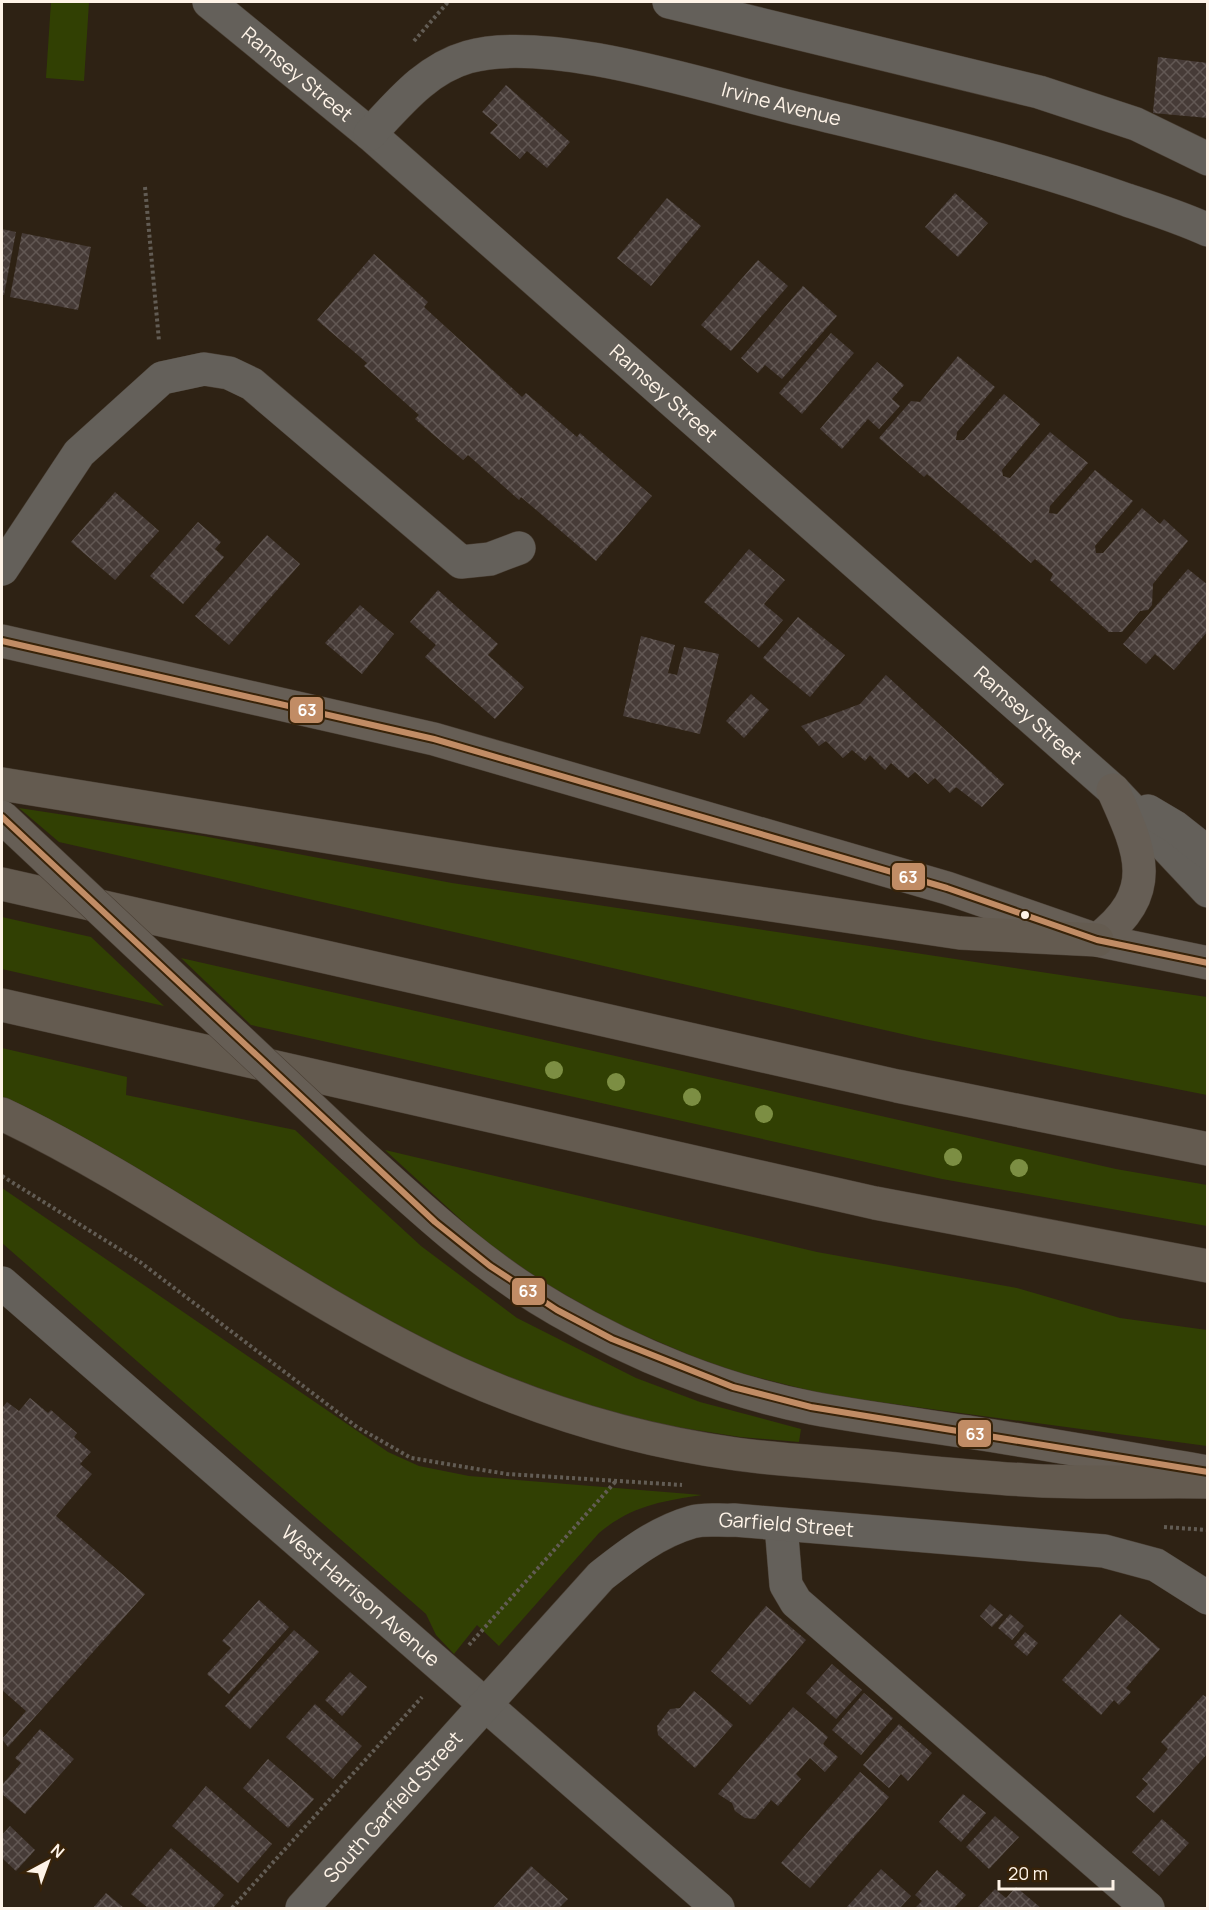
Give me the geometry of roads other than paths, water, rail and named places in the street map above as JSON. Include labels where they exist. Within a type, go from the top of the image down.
[{"type":"highway","points":[[2,784],[489,863],[960,933],[1097,940]]},
{"type":"highway","points":[[2,884],[885,1083],[1208,1149]]},
{"type":"highway","points":[[2,1005],[875,1203],[1208,1266]]},
{"type":"highway","points":[[2,1114],[80,1152],[350,1317],[409,1349],[499,1390],[584,1419],[652,1438],[736,1454],[1028,1481],[1208,1482]]},
{"type":"main road","points":[[2,641],[434,739],[947,888],[1097,940],[1208,963]]},
{"type":"main road","points":[[1097,940],[1117,924],[1139,890],[1140,862],[1137,849],[1113,790]]},
{"type":"main road","points":[[2,817],[435,1222],[490,1266],[557,1310],[612,1339],[668,1363],[733,1387],[811,1407],[1208,1472]]},
{"type":"street","name":"Ramsey Street","points":[[209,2],[370,134],[1113,790],[1208,891]]},
{"type":"street","points":[[669,2],[1039,92],[1136,124],[1208,159]]},
{"type":"street","name":"Irvine Avenue","points":[[370,134],[435,70],[467,57],[502,51],[539,52],[650,72],[1008,161],[1082,184],[1208,230]]},
{"type":"street","points":[[2,569],[80,453],[162,378],[204,369],[229,373],[252,384],[461,562],[489,559],[519,548]]},
{"type":"street","name":"Ramsey Street","points":[[1113,790],[1174,827],[1208,853]]},
{"type":"street","name":"West Harrison Avenue","points":[[2,1283],[718,1908]]},
{"type":"street","name":"Garfield Street","points":[[486,1705],[601,1576],[661,1534],[694,1521],[734,1520],[1104,1551],[1156,1565],[1208,1598]]},
{"type":"street","points":[[781,1525],[786,1585],[796,1602],[1148,1908]]},
{"type":"street","name":"South Garfield Street","points":[[302,1908],[486,1705]]}]
